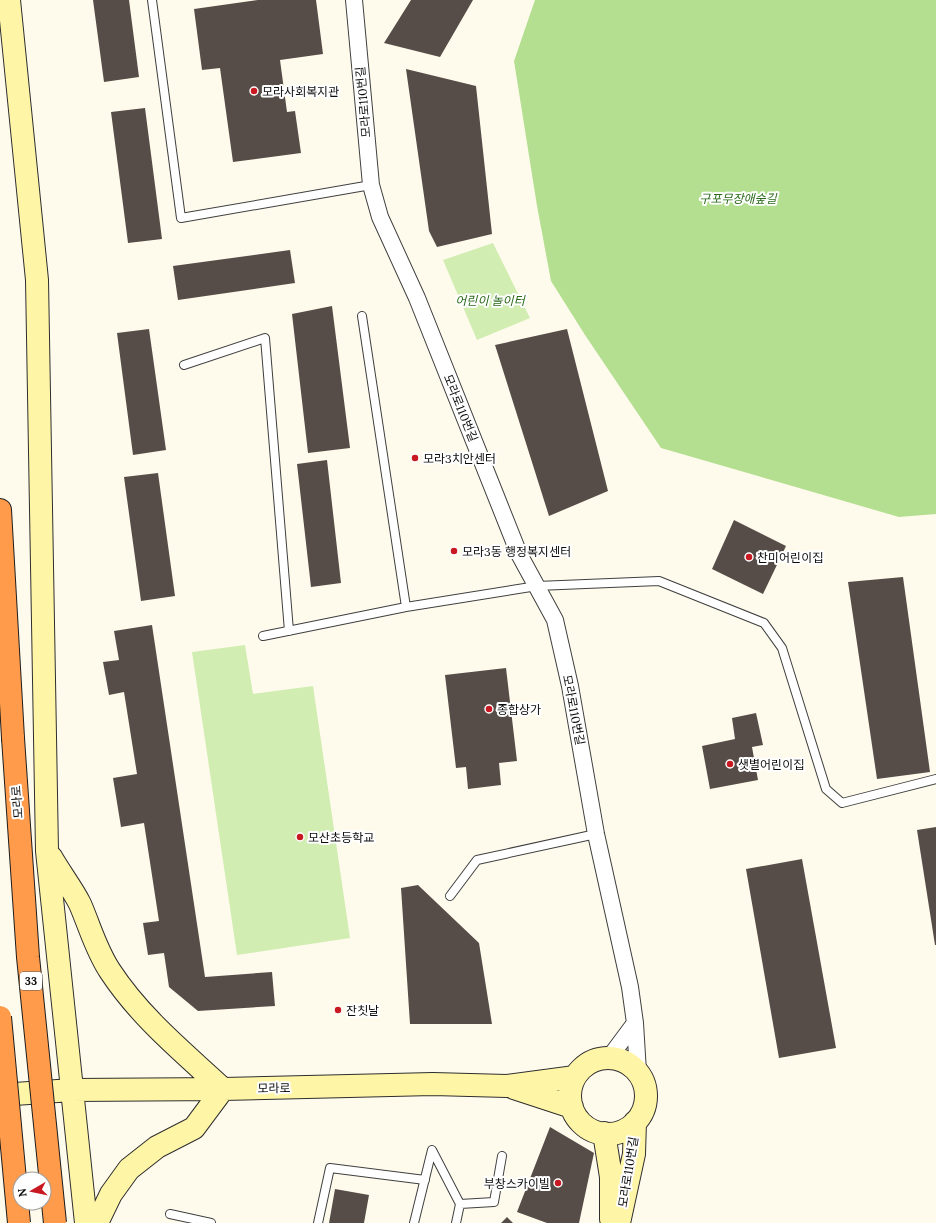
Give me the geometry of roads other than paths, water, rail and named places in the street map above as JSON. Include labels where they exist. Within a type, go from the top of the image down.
[{"type":"highway","name":"모라로","points":[[0,510],[13,738],[28,957],[55,1223]]},
{"type":"highway","points":[[0,1017],[18,1223]]},
{"type":"main road","points":[[9,0],[37,280],[47,851],[86,1223]]},
{"type":"main road","points":[[47,851],[79,904],[92,938],[109,969],[130,999],[154,1025],[223,1089],[194,1128],[157,1147],[128,1169],[111,1194],[97,1223]]},
{"type":"main road","points":[[604,1133],[588,1127],[576,1115],[572,1107],[570,1092],[575,1077],[581,1069],[589,1063],[609,1058],[625,1062],[638,1072]]},
{"type":"main road","name":"모라로110번길","points":[[612,1223],[611,1177],[604,1133],[621,1131],[635,1122],[640,1116],[645,1101],[644,1086],[638,1072]]},
{"type":"main road","name":"모라로","points":[[0,1095],[72,1090],[223,1089],[433,1084],[507,1086],[575,1077]]},
{"type":"main road","name":"모라로","points":[[507,1086],[572,1107]]},
{"type":"main road","name":"모라로110번길","points":[[619,1223],[631,1173],[635,1122]]},
{"type":"street","name":"모라로110번길","points":[[354,0],[371,185],[380,217],[417,298],[519,554],[555,620],[570,686],[596,834],[630,987],[635,1022],[638,1072]]},
{"type":"street","points":[[609,1058],[635,1022]]},
{"type":"lane","points":[[152,0],[181,218],[371,185]]},
{"type":"lane","points":[[362,316],[406,607]]},
{"type":"lane","points":[[184,365],[265,338],[288,631]]},
{"type":"lane","points":[[262,636],[406,607],[537,586],[659,581],[764,623],[782,648],[826,789],[842,803],[936,779]]},
{"type":"lane","points":[[450,896],[477,860],[596,834]]},
{"type":"lane","points":[[414,1223],[432,1150],[460,1204],[456,1223]]},
{"type":"lane","points":[[460,1204],[494,1202],[502,1156]]},
{"type":"lane","points":[[318,1223],[330,1168],[425,1180]]},
{"type":"lane","points":[[170,1214],[211,1223]]},
{"type":"place","name":"모라사회복지관","points":[[254,91]]},
{"type":"place","name":"모라3치안센터","points":[[415,458]]},
{"type":"place","name":"모라3동 행정복지센터","points":[[454,551]]},
{"type":"place","name":"찬미어린이집","points":[[749,557]]},
{"type":"place","name":"종합상가","points":[[489,709]]},
{"type":"place","name":"샛별어린이집","points":[[730,764]]},
{"type":"place","name":"모산초등학교","points":[[300,837]]},
{"type":"place","name":"잔칫날","points":[[338,1010]]},
{"type":"place","name":"부창스카이빌","points":[[558,1183]]},
{"type":"park label","name":"구포무장애숲길","points":[[738,198]]},
{"type":"park label","name":"어린이 놀이터","points":[[490,300]]}]
